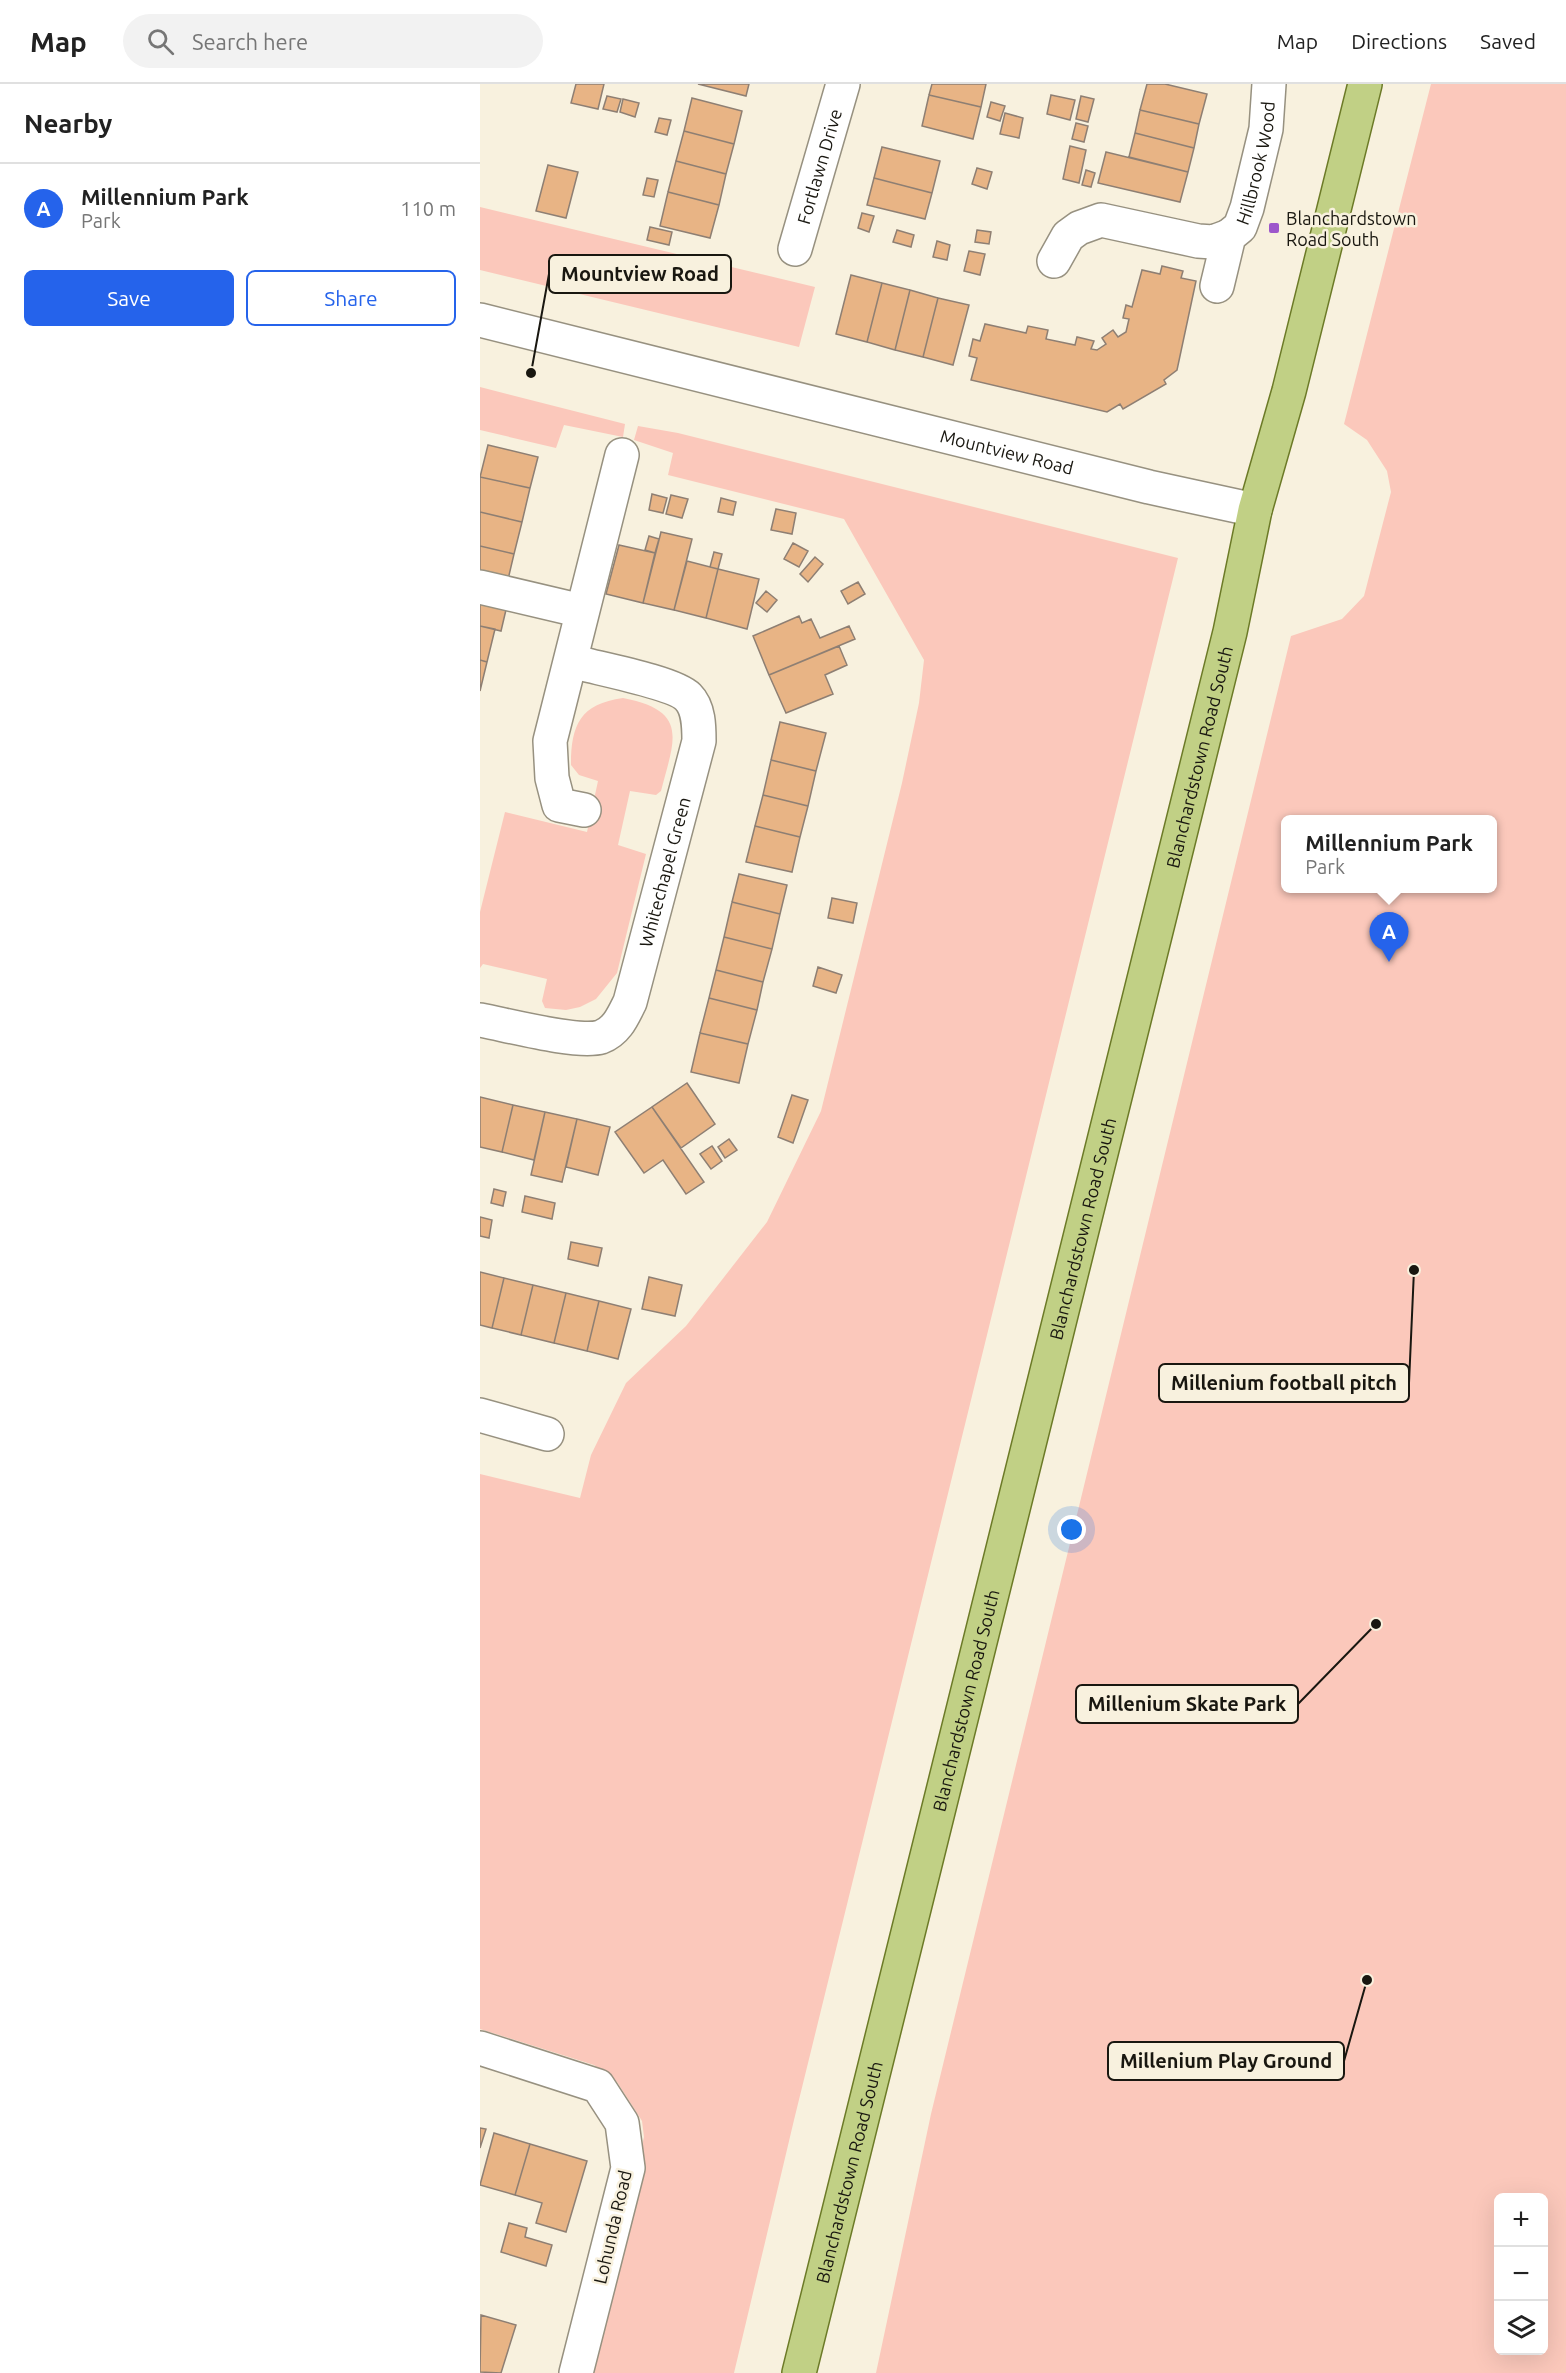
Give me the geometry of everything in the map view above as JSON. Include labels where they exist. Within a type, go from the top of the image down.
[{"type":"main road","name":"Blanchardstown Road South","points":[[799,2373],[1230,633],[1255,510],[1289,391],[1365,84]]},
{"type":"street","name":"Fortlawn Drive","points":[[795,249],[843,84]]},
{"type":"street","name":"Hillbrook Wood","points":[[1054,261],[1068,236],[1079,228],[1101,220],[1198,242],[1213,242],[1229,236],[1240,226],[1247,208],[1266,129],[1269,84]]},
{"type":"street","name":"Hillbrook Wood","points":[[1217,286],[1229,236]]},
{"type":"street","name":"Mountview Road","points":[[480,320],[1149,486],[1255,510]]},
{"type":"street","points":[[584,810],[559,804],[552,778],[550,741],[622,455]]},
{"type":"street","points":[[480,587],[582,611]]},
{"type":"street","name":"Whitechapel Green","points":[[480,1020],[580,1039],[601,1036],[619,1025],[630,1002],[699,741],[700,722],[687,696],[669,687],[571,661]]},
{"type":"street","points":[[480,1415],[546,1434]]},
{"type":"street","name":"Lohunda Road","points":[[480,2048],[598,2086],[622,2123],[628,2168],[576,2373]]},
{"type":"shaded area","points":[[1431,84],[1566,84],[1566,2373],[876,2373],[931,2114],[1291,636],[1342,619],[1364,596],[1391,492],[1387,471],[1367,440],[1344,424]]},
{"type":"shaded area","points":[[480,207],[815,287],[799,347],[480,270]]},
{"type":"shaded area","points":[[480,387],[625,424],[623,437],[564,425],[556,448],[480,430]]},
{"type":"shaded area","points":[[638,426],[678,433],[1178,558],[794,2120],[734,2373],[586,2373],[644,2137],[642,2121],[617,2082],[594,2065],[480,2029],[480,1474],[580,1498],[591,1455],[626,1383],[686,1326],[767,1222],[821,1111],[902,783],[919,703],[924,660],[844,519],[668,475],[673,453],[634,440]]},
{"type":"shaded area","points":[[623,698],[659,711],[668,720],[672,730],[672,743],[661,791],[656,795],[630,791],[618,845],[646,854],[617,973],[596,999],[580,1007],[566,1010],[545,1008],[542,1001],[547,979],[483,964],[480,968],[480,912],[505,812],[587,832],[598,781],[579,775],[571,765],[573,738],[581,719],[588,711],[597,705]]},
{"type":"building","points":[[576,84],[604,84],[598,109],[571,103]]},
{"type":"building","points":[[698,84],[749,84],[746,96]]},
{"type":"building","points":[[932,84],[986,84],[981,107],[929,95]]},
{"type":"building","points":[[1147,84],[1165,84],[1207,94],[1199,124],[1140,110]]},
{"type":"building","points":[[929,95],[981,107],[973,139],[922,126]]},
{"type":"building","points":[[1051,95],[1075,100],[1070,120],[1047,114]]},
{"type":"building","points":[[607,96],[621,99],[617,112],[603,109]]},
{"type":"building","points":[[1081,96],[1094,99],[1088,122],[1076,119]]},
{"type":"building","points":[[692,98],[742,111],[734,144],[684,131]]},
{"type":"building","points":[[623,99],[639,103],[635,117],[620,112]]},
{"type":"building","points":[[991,102],[1005,106],[1000,121],[987,117]]},
{"type":"building","points":[[1140,110],[1199,124],[1194,148],[1135,133]]},
{"type":"building","points":[[1005,113],[1023,118],[1019,138],[1000,134]]},
{"type":"building","points":[[659,118],[671,120],[667,135],[655,132]]},
{"type":"building","points":[[1076,123],[1088,126],[1084,142],[1072,139]]},
{"type":"building","points":[[684,131],[734,144],[726,174],[676,161]]},
{"type":"building","points":[[1135,133],[1194,148],[1188,172],[1129,157]]},
{"type":"building","points":[[1070,146],[1086,150],[1079,183],[1063,179]]},
{"type":"building","points":[[882,147],[940,161],[932,193],[874,178]]},
{"type":"building","points":[[1106,152],[1188,172],[1180,202],[1098,183]]},
{"type":"building","points":[[676,161],[726,174],[719,205],[668,192]]},
{"type":"building","points":[[548,165],[578,172],[566,218],[536,211]]},
{"type":"building","points":[[977,168],[992,172],[987,189],[972,184]]},
{"type":"building","points":[[1086,170],[1095,173],[1091,187],[1082,185]]},
{"type":"building","points":[[647,178],[658,180],[654,197],[643,195]]},
{"type":"building","points":[[874,178],[932,193],[925,219],[867,205]]},
{"type":"building","points":[[668,192],[719,205],[710,238],[660,226]]},
{"type":"building","points":[[862,213],[874,216],[869,232],[858,228]]},
{"type":"building","points":[[650,227],[672,232],[669,245],[647,240]]},
{"type":"building","points":[[897,230],[914,235],[911,247],[893,242]]},
{"type":"building","points":[[977,230],[991,232],[989,244],[975,242]]},
{"type":"building","points":[[937,241],[950,245],[947,260],[933,257]]},
{"type":"building","points":[[969,251],[985,254],[980,275],[964,271]]},
{"type":"building","points":[[1162,266],[1183,271],[1181,278],[1196,281],[1177,370],[1164,380],[1166,384],[1123,409],[1120,404],[1107,412],[971,380],[977,358],[969,356],[973,339],[980,341],[985,324],[1026,333],[1028,326],[1048,330],[1046,339],[1075,345],[1077,337],[1094,341],[1091,349],[1097,350],[1106,344],[1102,338],[1113,330],[1118,337],[1126,332],[1129,319],[1123,318],[1126,305],[1132,307],[1142,270],[1160,274]]},
{"type":"building","points":[[851,275],[882,283],[867,342],[836,334]]},
{"type":"building","points":[[882,283],[910,290],[895,350],[867,342]]},
{"type":"building","points":[[910,290],[938,298],[923,357],[895,350]]},
{"type":"building","points":[[938,298],[969,305],[953,365],[923,357]]},
{"type":"building","points":[[488,445],[538,457],[530,488],[480,477]]},
{"type":"building","points":[[480,477],[530,488],[522,522],[480,512]]},
{"type":"building","points":[[652,494],[667,498],[663,513],[649,510]]},
{"type":"building","points":[[671,495],[688,499],[682,518],[666,514]]},
{"type":"building","points":[[721,498],[736,502],[733,515],[718,512]]},
{"type":"building","points":[[776,509],[796,513],[792,534],[771,530]]},
{"type":"building","points":[[480,512],[522,522],[514,554],[480,546]]},
{"type":"building","points":[[661,532],[692,539],[674,610],[643,603]]},
{"type":"building","points":[[649,536],[659,539],[655,553],[645,550]]},
{"type":"building","points":[[793,543],[808,551],[799,567],[784,559]]},
{"type":"building","points":[[619,545],[655,553],[643,603],[606,594]]},
{"type":"building","points":[[480,546],[514,554],[506,588],[480,582]]},
{"type":"building","points":[[714,552],[722,554],[718,569],[710,567]]},
{"type":"building","points":[[815,557],[823,564],[808,582],[800,574]]},
{"type":"building","points":[[687,561],[718,569],[706,618],[674,610]]},
{"type":"building","points":[[718,569],[759,579],[747,629],[706,618]]},
{"type":"building","points":[[858,582],[865,594],[848,604],[841,591]]},
{"type":"building","points":[[480,590],[509,597],[501,631],[480,626]]},
{"type":"building","points":[[766,591],[777,600],[767,612],[756,603]]},
{"type":"building","points":[[799,616],[802,623],[811,619],[820,638],[849,626],[855,639],[769,675],[753,636]]},
{"type":"building","points":[[480,626],[495,629],[487,662],[480,660]]},
{"type":"building","points":[[839,646],[847,665],[825,675],[833,694],[786,713],[769,675]]},
{"type":"building","points":[[480,660],[487,662],[480,691]]},
{"type":"building","points":[[780,722],[826,733],[816,771],[771,760]]},
{"type":"building","points":[[771,760],[816,771],[808,806],[763,795]]},
{"type":"building","points":[[763,795],[808,806],[800,837],[755,826]]},
{"type":"building","points":[[755,826],[800,837],[792,872],[746,862]]},
{"type":"building","points":[[739,874],[787,885],[780,914],[732,902]]},
{"type":"building","points":[[832,898],[857,903],[853,923],[828,918]]},
{"type":"building","points":[[732,902],[780,914],[772,949],[724,937]]},
{"type":"building","points":[[724,937],[772,949],[763,982],[716,970]]},
{"type":"building","points":[[818,967],[842,975],[836,993],[813,986]]},
{"type":"building","points":[[716,970],[763,982],[757,1010],[709,998]]},
{"type":"building","points":[[709,998],[757,1010],[748,1044],[700,1033]]},
{"type":"building","points":[[700,1033],[748,1044],[739,1083],[691,1072]]},
{"type":"building","points":[[687,1083],[715,1124],[681,1148],[652,1107]]},
{"type":"building","points":[[792,1095],[808,1100],[793,1143],[778,1137]]},
{"type":"building","points":[[480,1097],[513,1105],[502,1152],[480,1147]]},
{"type":"building","points":[[513,1105],[545,1112],[534,1160],[502,1152]]},
{"type":"building","points":[[652,1107],[704,1182],[686,1194],[663,1160],[644,1173],[615,1132]]},
{"type":"building","points":[[545,1112],[577,1119],[562,1182],[531,1175]]},
{"type":"building","points":[[577,1119],[610,1127],[598,1175],[566,1167]]},
{"type":"building","points":[[729,1139],[737,1150],[725,1158],[718,1147]]},
{"type":"building","points":[[712,1146],[722,1161],[711,1169],[700,1154]]},
{"type":"building","points":[[494,1189],[506,1192],[503,1206],[491,1203]]},
{"type":"building","points":[[525,1196],[555,1203],[552,1219],[522,1212]]},
{"type":"building","points":[[480,1217],[492,1220],[489,1238],[480,1236]]},
{"type":"building","points":[[571,1242],[602,1248],[598,1266],[568,1259]]},
{"type":"building","points":[[480,1272],[504,1278],[492,1328],[480,1325]]},
{"type":"building","points":[[649,1277],[682,1285],[675,1316],[642,1309]]},
{"type":"building","points":[[504,1278],[533,1285],[521,1335],[492,1328]]},
{"type":"building","points":[[533,1285],[566,1293],[554,1343],[521,1335]]},
{"type":"building","points":[[566,1293],[599,1301],[587,1351],[554,1343]]},
{"type":"building","points":[[599,1301],[631,1309],[618,1359],[587,1351]]},
{"type":"building","points":[[480,2128],[486,2129],[480,2148]]},
{"type":"building","points":[[494,2133],[530,2144],[515,2195],[480,2185]]},
{"type":"building","points":[[530,2144],[587,2161],[566,2232],[536,2223],[542,2203],[515,2195]]},
{"type":"building","points":[[509,2223],[527,2228],[525,2237],[552,2245],[546,2266],[501,2252]]},
{"type":"building","points":[[481,2315],[516,2325],[501,2373],[480,2372]]},
{"type":"place","name":"Blanchardstown Road South","points":[[1274,228]]},
{"type":"place","name":"Mountview Road","points":[[531,373]]},
{"type":"place","name":"Millennium Park","points":[[1389,962]]},
{"type":"place","name":"Millenium football pitch","points":[[1414,1270]]},
{"type":"place","name":"Millenium Skate Park","points":[[1376,1624]]},
{"type":"place","name":"Millenium Play Ground","points":[[1367,1980]]}]
